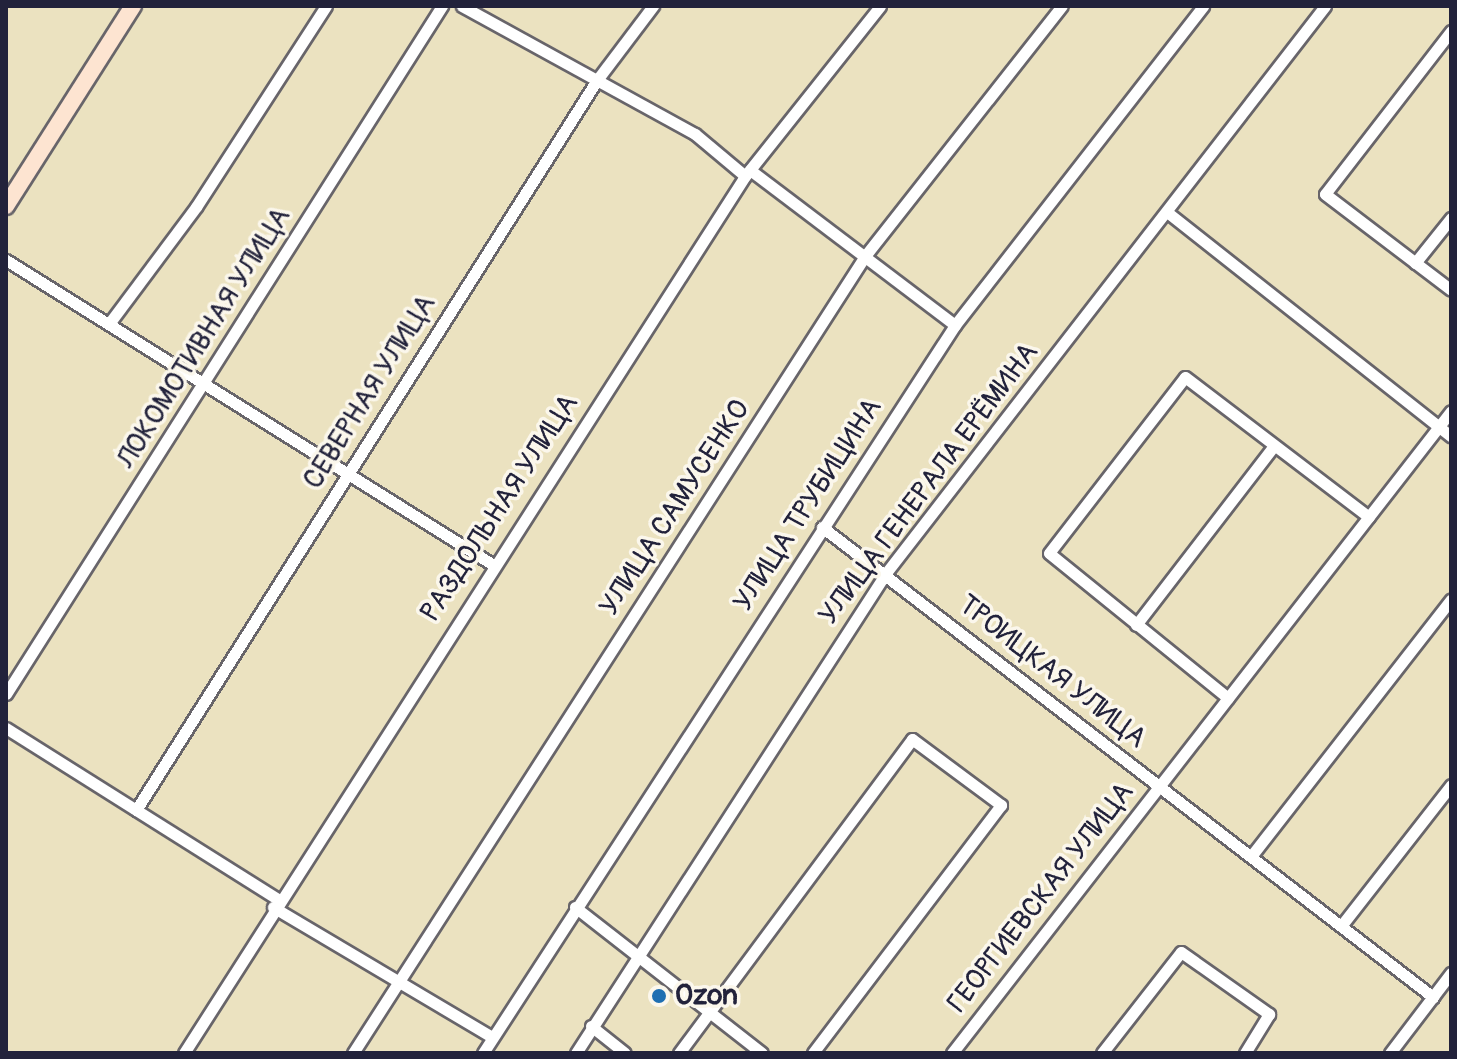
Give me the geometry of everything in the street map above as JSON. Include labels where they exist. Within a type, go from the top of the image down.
[{"type":"main road","points":[[6,206],[133,6]]},
{"type":"street","points":[[111,321],[196,207],[326,6]]},
{"type":"street","name":"ЛОКОМОТИВНАЯ УЛИЦА","points":[[6,694],[442,6]]},
{"type":"street","points":[[462,6],[695,134],[955,325]]},
{"type":"street","name":"СЕВЕРНАЯ УЛИЦА","points":[[136,810],[597,80],[653,6]]},
{"type":"street","name":"РАЗДОЛЬНАЯ УЛИЦА","points":[[184,1053],[275,903],[747,173],[880,6]]},
{"type":"street","name":"УЛИЦА САМУСЕНКО","points":[[353,1053],[396,980],[865,256],[1062,6]]},
{"type":"street","name":"УЛИЦА ТРУБИЦИНА","points":[[483,1053],[955,325],[1203,6]]},
{"type":"street","name":"УЛИЦА ГЕНЕРАЛА ЕРЁМИНА","points":[[576,1053],[886,573],[1325,6]]},
{"type":"street","points":[[1451,31],[1325,194],[1451,290]]},
{"type":"street","points":[[1167,212],[1451,436]]},
{"type":"street","points":[[1415,263],[1451,218]]},
{"type":"street","points":[[6,260],[111,321],[492,564]]},
{"type":"street","points":[[1228,698],[1049,553],[1185,377],[1369,517]]},
{"type":"street","name":"ГЕОРГИЕВСКАЯ УЛИЦА","points":[[952,1053],[1451,411]]},
{"type":"street","points":[[1136,625],[1274,446]]},
{"type":"street","name":"ТРОИЦКАЯ УЛИЦА","points":[[822,527],[886,573],[1433,997]]},
{"type":"street","points":[[1252,855],[1451,599]]},
{"type":"street","points":[[6,728],[396,980],[492,1037]]},
{"type":"street","points":[[679,1053],[707,1011],[912,739],[1001,805],[813,1053]]},
{"type":"street","points":[[1341,926],[1451,785]]},
{"type":"street","points":[[575,907],[762,1053]]},
{"type":"street","points":[[1102,1053],[1181,952],[1269,1014],[1245,1053]]},
{"type":"street","points":[[1390,1053],[1451,973]]},
{"type":"street","points":[[591,1026],[625,1053]]},
{"type":"place","name":"Ozon","points":[[659,996]]}]
